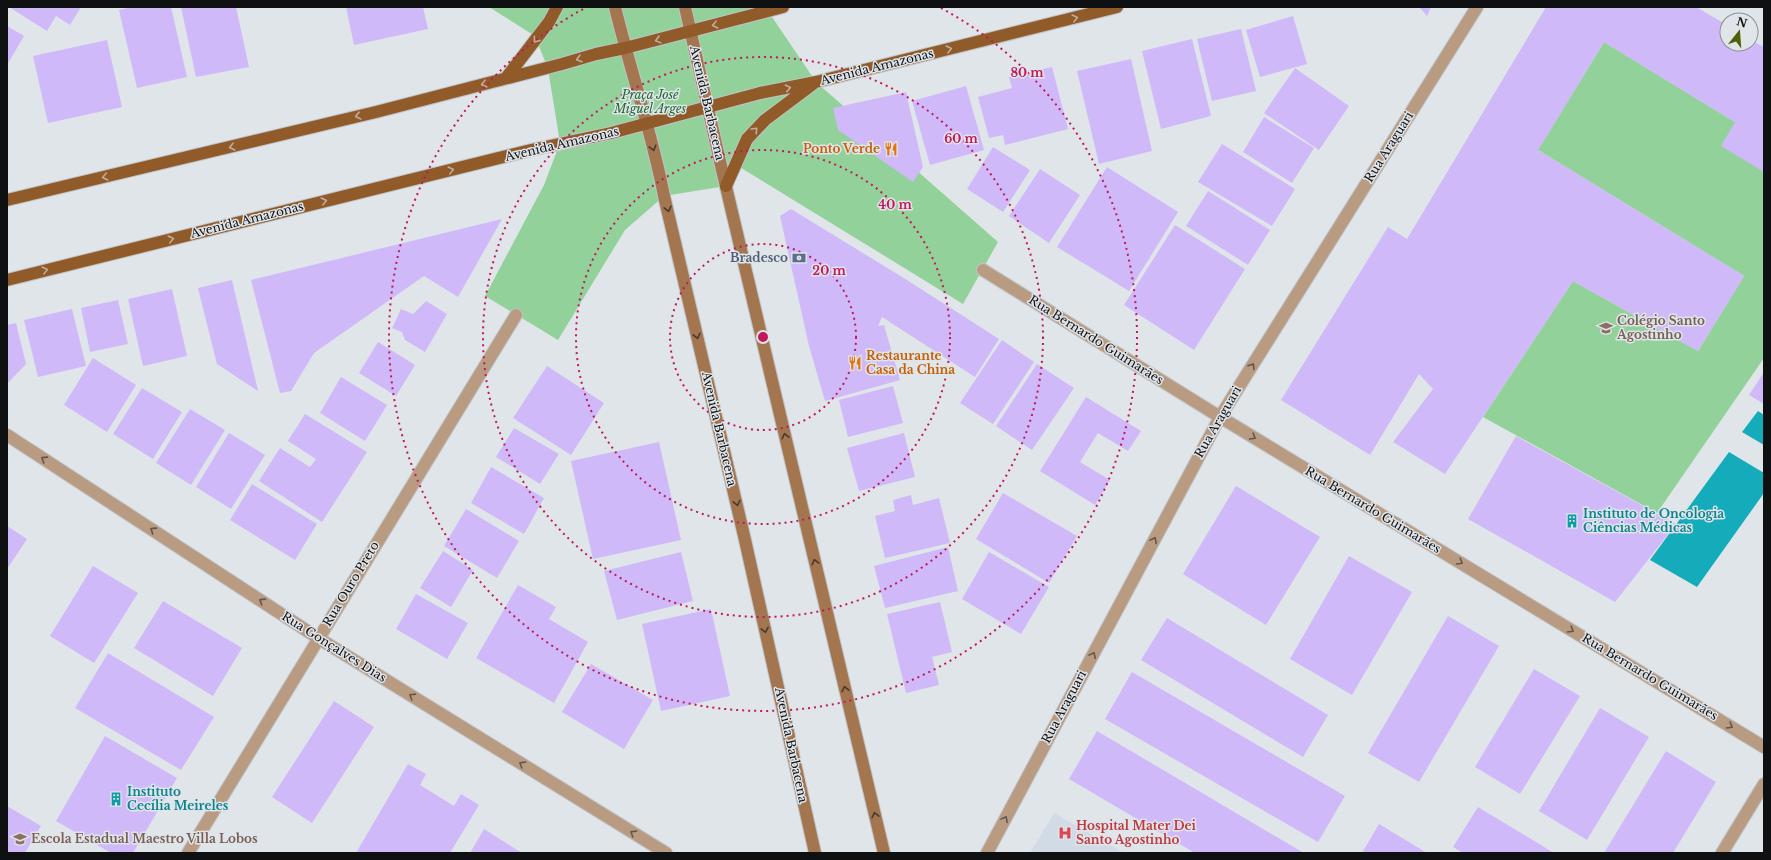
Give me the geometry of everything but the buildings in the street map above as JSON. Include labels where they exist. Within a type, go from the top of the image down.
[{"type":"main road","points":[[506,78],[549,22],[557,7]]},
{"type":"main road","name":"Avenida Barbacena","points":[[615,7],[624,48],[660,171],[664,196],[745,540],[815,853]]},
{"type":"main road","name":"Avenida Barbacena","points":[[685,7],[884,853]]},
{"type":"main road","points":[[7,200],[201,154],[782,7]]},
{"type":"main road","name":"Avenida Amazonas","points":[[7,280],[1117,7]]},
{"type":"main road","points":[[726,186],[747,139],[765,120],[816,82]]},
{"type":"street","name":"Rua Araguari","points":[[987,853],[1220,417],[1477,7]]},
{"type":"street","name":"Rua Bernardo Guimarães","points":[[983,270],[1220,417],[1764,747]]},
{"type":"street","name":"Rua Ouro Preto","points":[[188,853],[516,315]]},
{"type":"street","name":"Rua Gonçalves Dias","points":[[7,435],[318,638],[666,853]]},
{"type":"street","points":[[1722,853],[1764,784]]},
{"type":"shaded area","name":"Hospital Mater Dei Santo Agostinho","points":[[1054,813],[1124,853],[1030,853]]},
{"type":"green space","name":"Praça José Miguel Arges","points":[[489,7],[768,7],[768,11],[816,82],[998,242],[963,304],[738,166],[726,186],[664,196],[625,230],[558,340],[485,296],[544,185],[560,143],[548,69],[535,36]]},
{"type":"green space","points":[[1604,42],[1735,122],[1764,172],[1764,358],[1657,513],[1483,417],[1573,281],[1698,351],[1744,276],[1538,150]]},
{"type":"water","points":[[1758,411],[1764,415],[1764,445],[1742,432]]},
{"type":"water","points":[[1729,452],[1764,473],[1764,493],[1697,587],[1650,560]]},
{"type":"place","name":"Ponto Verde","points":[[891,149]]},
{"type":"place","name":"Bradesco","points":[[799,258]]},
{"type":"place","name":"Colégio Santo Agostinho","points":[[1606,328]]},
{"type":"place","name":"Restaurante Casa da China","points":[[855,363]]},
{"type":"place","name":"Instituto de Oncologia Ciências Médicas","points":[[1572,521]]},
{"type":"place","name":"Instituto Cecília Meireles","points":[[116,799]]},
{"type":"place","name":"Hospital Mater Dei Santo Agostinho","points":[[1065,833]]},
{"type":"place","name":"Escola Estadual Maestro Villa Lobos","points":[[20,839]]}]
